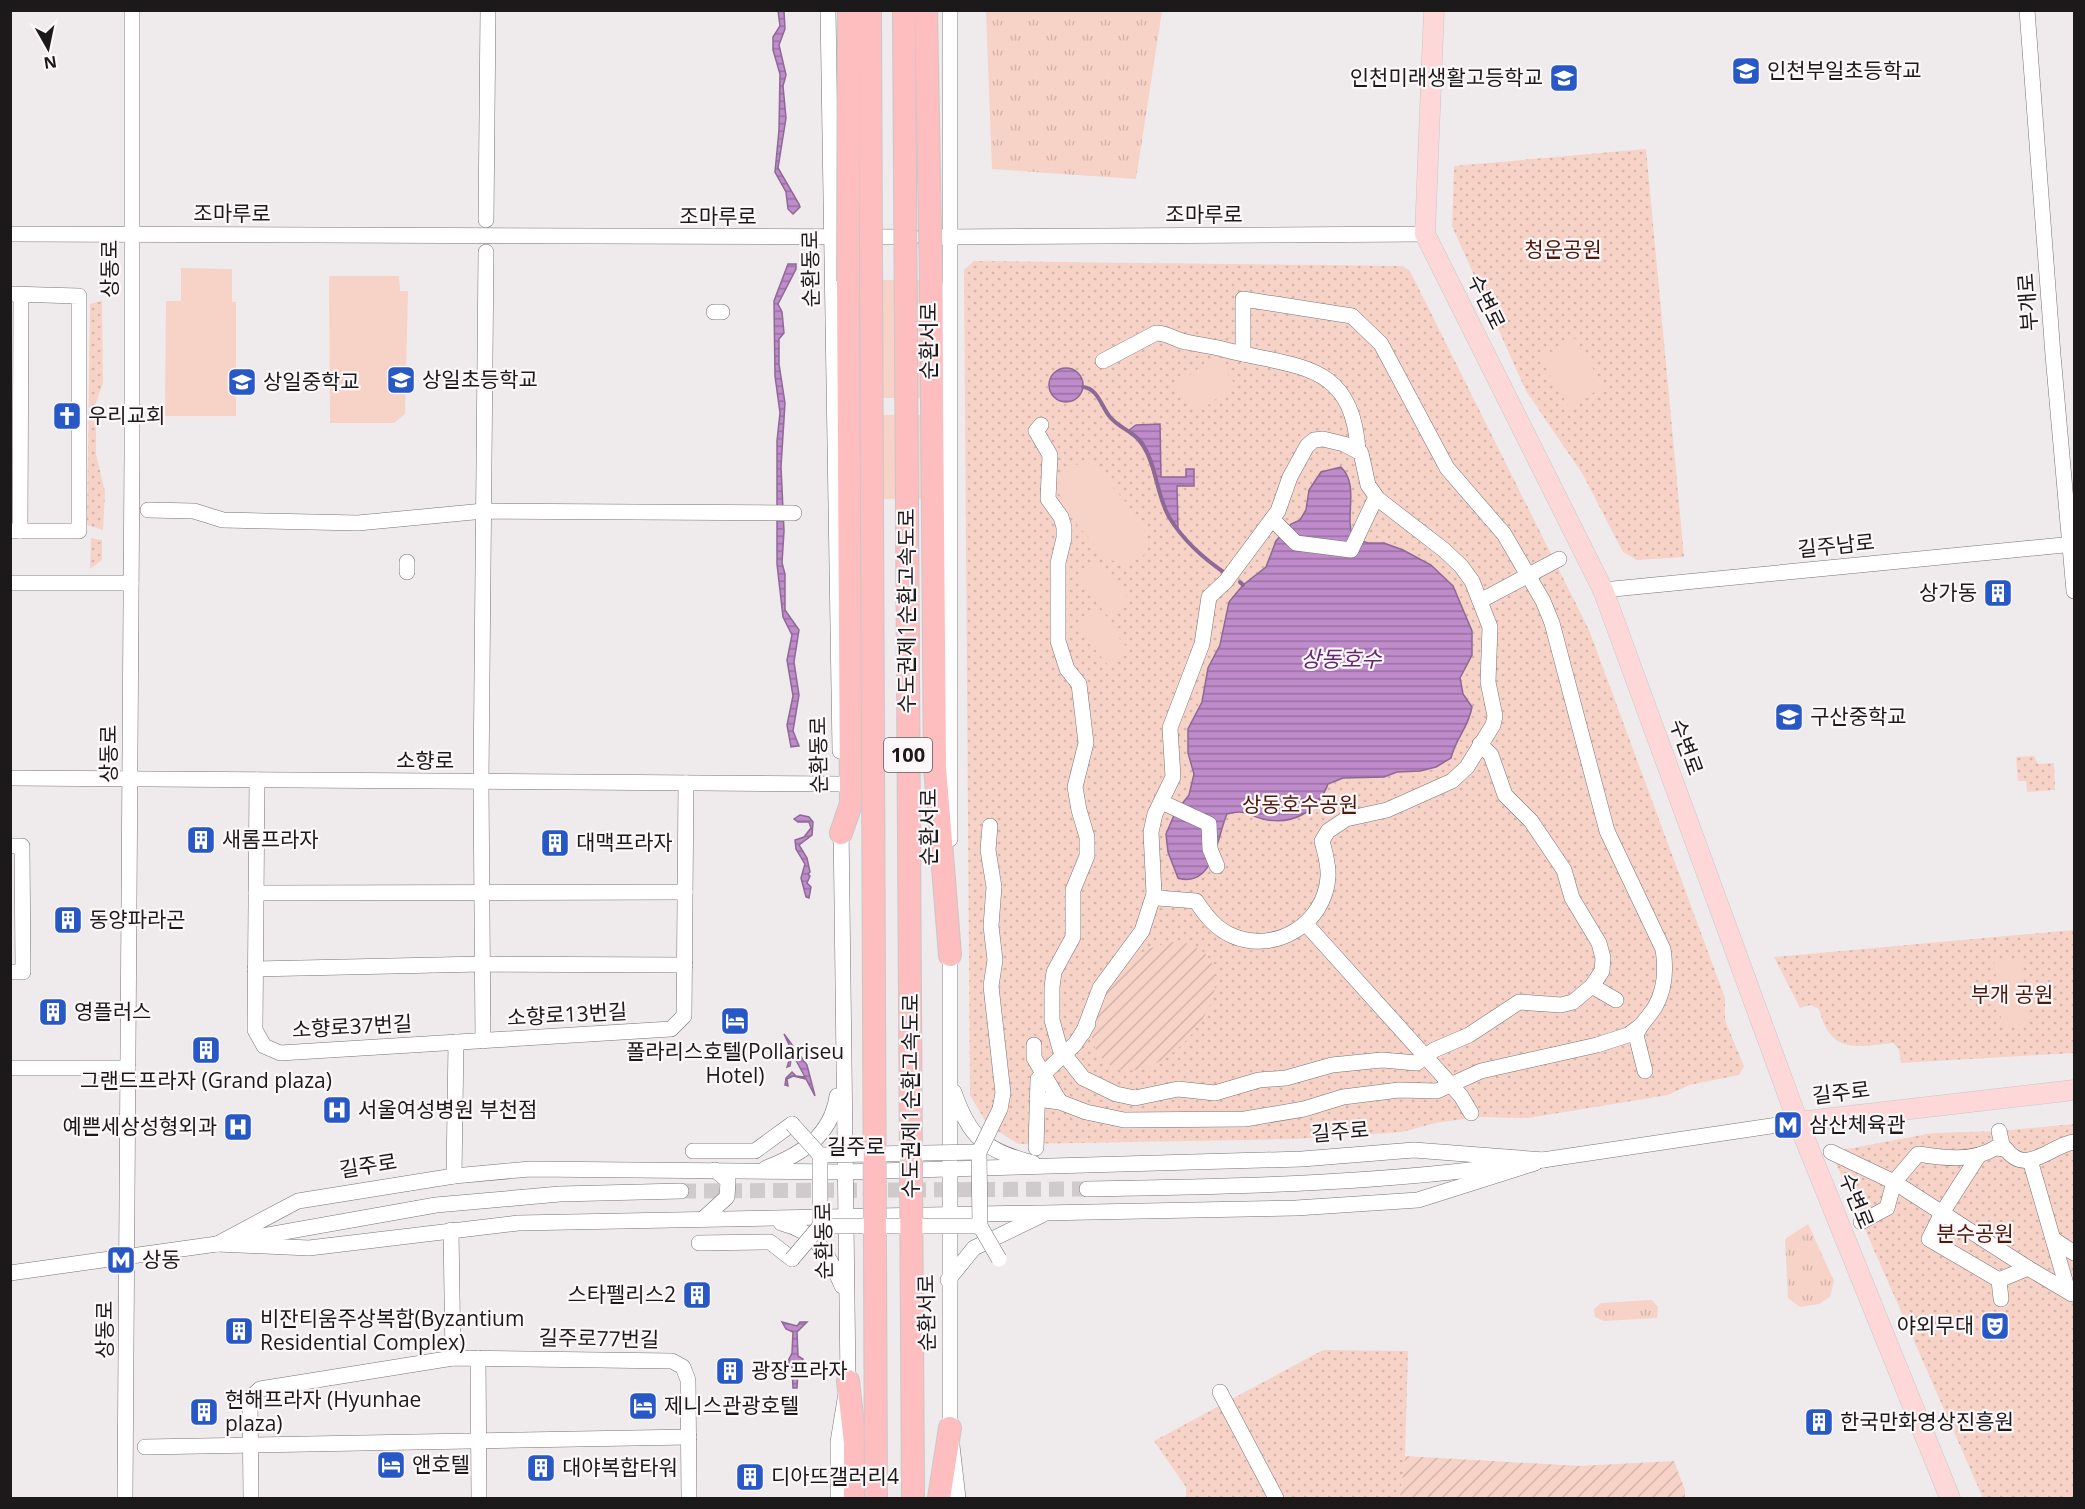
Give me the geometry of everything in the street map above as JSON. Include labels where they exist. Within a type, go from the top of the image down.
[{"type":"highway","points":[[841,832],[851,804],[849,10]]},
{"type":"highway","name":"수도권제1순환고속도로","points":[[870,10],[876,1498]]},
{"type":"highway","name":"수도권제1순환고속도로","points":[[904,10],[913,1498]]},
{"type":"highway","points":[[926,10],[931,187],[935,767],[950,955]]},
{"type":"highway","points":[[848,1381],[855,1443],[855,1498]]},
{"type":"highway","points":[[939,1498],[950,1428]]},
{"type":"main road","name":"수변로","points":[[1434,10],[1425,234],[1602,590],[1798,1122],[1950,1498]]},
{"type":"main road","name":"길주로","points":[[1798,1122],[2074,1090]]},
{"type":"street","name":"상동로","points":[[125,1498],[132,10]]},
{"type":"street","points":[[486,220],[488,10]]},
{"type":"street","name":"순환동로","points":[[828,10],[848,1381],[838,1442],[838,1498]]},
{"type":"street","name":"순환서로","points":[[950,10],[951,1084],[948,1280],[950,1428],[958,1498]]},
{"type":"street","name":"부개로","points":[[2027,10],[2074,591]]},
{"type":"street","name":"조마루로","points":[[10,234],[831,238],[1425,234]]},
{"type":"street","points":[[483,1041],[481,782],[486,252]]},
{"type":"street","points":[[16,294],[79,296],[79,531],[15,531],[16,294]]},
{"type":"street","points":[[1037,1099],[1060,1102],[1086,1112],[1124,1120],[1245,1119],[1304,1109],[1342,1098],[1399,1090],[1437,1091],[1450,1083],[1504,1064],[1558,1055],[1628,1035],[1639,1027],[1656,1005],[1660,991],[1665,964],[1663,949],[1607,831],[1552,623],[1504,534],[1446,468],[1381,344],[1352,316],[1243,299],[1243,354]]},
{"type":"street","points":[[1103,361],[1156,333],[1165,333],[1185,342],[1212,345],[1305,368],[1329,381],[1345,398],[1353,412],[1358,451]]},
{"type":"street","points":[[1041,424],[1036,431],[1050,455],[1048,499],[1061,517],[1064,527],[1064,538],[1058,563],[1058,641],[1067,669],[1079,684],[1086,743],[1075,787],[1079,810],[1088,837],[1087,856],[1072,890],[1073,937],[1054,972],[1052,987],[1054,1034],[1064,1054],[1083,1078],[1098,1087],[1135,1098],[1178,1089],[1215,1093],[1259,1080],[1286,1078],[1324,1067],[1382,1060],[1417,1063],[1444,1044],[1469,1035],[1519,1002],[1561,1005],[1573,1002],[1592,986],[1602,971],[1603,958],[1599,943],[1572,898],[1564,870],[1532,821],[1505,795],[1491,755],[1480,744]]},
{"type":"street","points":[[1036,1148],[1038,1079],[1064,1054],[1086,1026],[1100,988],[1142,932],[1154,894],[1151,832],[1155,814],[1173,777],[1170,728],[1202,644],[1209,597],[1278,524],[1278,511],[1296,464],[1306,446],[1314,440],[1332,440],[1358,451],[1363,457],[1368,485],[1376,497],[1461,566],[1472,581],[1490,627],[1488,682],[1495,716],[1493,724],[1467,767],[1444,786],[1388,810],[1346,819],[1328,831],[1322,841],[1328,869],[1325,893],[1318,909],[1306,924],[1281,938],[1261,941],[1242,939],[1218,927],[1196,901],[1158,898],[1154,894]]},
{"type":"street","points":[[1278,524],[1296,543],[1351,550],[1376,497]]},
{"type":"street","points":[[148,510],[194,511],[223,520],[358,523],[483,511],[794,513]]},
{"type":"street","name":"길주남로","points":[[1602,590],[2072,544]]},
{"type":"street","points":[[1480,601],[1559,559]]},
{"type":"street","points":[[10,583],[131,583]]},
{"type":"street","name":"소향로","points":[[10,778],[840,784]]},
{"type":"street","name":"소향로37번길","points":[[257,780],[255,1030],[264,1046],[280,1053],[456,1042]]},
{"type":"street","name":"소향로13번길","points":[[456,1042],[671,1029],[684,1016],[686,783]]},
{"type":"street","points":[[1172,808],[1209,824],[1215,863]]},
{"type":"street","points":[[990,826],[988,850],[994,887],[991,926],[995,960],[991,986],[1003,1093],[1000,1109],[979,1152],[980,1226],[999,1259]]},
{"type":"street","points":[[10,846],[22,846],[23,972],[10,972]]},
{"type":"street","points":[[256,893],[685,892]]},
{"type":"street","points":[[1306,924],[1450,1083],[1471,1113]]},
{"type":"street","points":[[255,969],[482,964],[685,964]]},
{"type":"street","points":[[1592,986],[1616,1000]]},
{"type":"street","points":[[1639,1027],[1636,1041],[1645,1071]]},
{"type":"street","points":[[454,1176],[456,1042]]},
{"type":"street","points":[[1034,1045],[1034,1058],[1045,1073],[1060,1102]]},
{"type":"street","points":[[762,1170],[797,1155],[821,1137],[835,1112],[843,1054]]},
{"type":"street","points":[[10,1068],[128,1068]]},
{"type":"street","points":[[951,1084],[963,1120],[972,1134],[1000,1152],[1048,1167]]},
{"type":"street","name":"길주로","points":[[1087,1189],[1252,1187],[1417,1177],[1798,1122]]},
{"type":"street","points":[[693,1151],[755,1151],[792,1124],[820,1155],[820,1226],[792,1259],[770,1242],[699,1243]]},
{"type":"street","points":[[1999,1131],[2003,1149],[2011,1157],[2030,1160],[2062,1143],[2074,1142]]},
{"type":"street","points":[[1861,1222],[1887,1208],[1894,1182],[1918,1154],[1945,1158],[1979,1155],[1995,1148],[2003,1149]]},
{"type":"street","name":"길주로","points":[[217,1245],[298,1201],[454,1176],[530,1169],[844,1172],[948,1170],[1302,1160],[1414,1150],[1544,1160]]},
{"type":"street","points":[[820,1155],[979,1152]]},
{"type":"street","points":[[1831,1152],[1894,1182],[2071,1293]]},
{"type":"street","points":[[1979,1155],[1942,1213],[1929,1239],[1999,1280]]},
{"type":"street","name":"길주로","points":[[217,1245],[309,1248],[518,1223],[1296,1208],[1418,1200],[1544,1160]]},
{"type":"street","points":[[2030,1160],[2052,1239],[2071,1293]]},
{"type":"street","points":[[703,1219],[727,1197],[728,1181],[715,1170]]},
{"type":"street","name":"길주로","points":[[10,1274],[217,1245],[436,1205],[560,1194],[681,1191]]},
{"type":"street","points":[[948,1280],[974,1248],[1046,1213]]},
{"type":"street","points":[[764,1218],[802,1228],[822,1246],[834,1267],[846,1297]]},
{"type":"street","points":[[820,1226],[980,1226]]},
{"type":"street","points":[[451,1230],[453,1358]]},
{"type":"street","points":[[2052,1239],[2074,1253]]},
{"type":"street","points":[[1999,1280],[2028,1268]]},
{"type":"street","points":[[1999,1280],[2001,1299]]},
{"type":"street","name":"길주로77번길","points":[[251,1498],[250,1398],[260,1389],[453,1358],[672,1361],[683,1367],[688,1380],[690,1498]]},
{"type":"street","points":[[478,1358],[479,1498]]},
{"type":"street","points":[[1220,1392],[1276,1498]]},
{"type":"street","points":[[145,1447],[689,1437]]},
{"type":"green space","points":[[986,11],[1162,11],[1136,179],[992,169]]},
{"type":"green space","name":"청운공원","points":[[1646,149],[1684,557],[1637,560],[1623,552],[1582,473],[1526,391],[1452,226],[1454,166]]},
{"type":"green space","name":"상동호수공원","points":[[974,261],[1403,266],[1410,271],[1589,630],[1725,998],[1725,1021],[1744,1066],[1739,1075],[1689,1085],[1668,1095],[1528,1118],[1478,1117],[1435,1123],[1402,1132],[1294,1139],[1018,1144],[987,1124],[970,1095],[964,270]]},
{"type":"green space","points":[[181,268],[232,269],[232,302],[236,302],[236,416],[165,416],[166,301],[181,301]]},
{"type":"green space","points":[[329,276],[399,276],[400,291],[408,291],[405,414],[394,423],[330,423]]},
{"type":"green space","points":[[881,280],[921,280],[922,398],[881,398]]},
{"type":"green space","points":[[102,301],[103,383],[96,403],[96,454],[105,492],[103,530],[87,525],[90,304]]},
{"type":"green space","points":[[1576,338],[1603,387],[1569,407],[1540,358]]},
{"type":"green space","points":[[1214,356],[1235,384],[1197,414],[1176,386]]},
{"type":"green space","points":[[881,415],[921,415],[922,499],[882,499]]},
{"type":"green space","points":[[1079,464],[1090,464],[1099,471],[1127,503],[1144,530],[1148,543],[1145,554],[1127,563],[1114,561],[1108,558],[1076,523],[1060,494],[1058,481],[1064,471]]},
{"type":"green space","points":[[91,538],[102,540],[102,560],[90,569]]},
{"type":"green space","points":[[1097,562],[1130,601],[1109,617],[1076,580]]},
{"type":"green space","points":[[1097,611],[1129,650],[1109,666],[1076,628]]},
{"type":"green space","points":[[2034,756],[2038,764],[2054,763],[2055,790],[2027,792],[2026,781],[2018,781],[2016,757]]},
{"type":"green space","name":"부개 공원","points":[[2074,930],[2074,1053],[1901,1063],[1899,1049],[1893,1043],[1856,1046],[1837,1041],[1824,1024],[1819,1009],[1810,1005],[1800,1008],[1774,957]]},
{"type":"green space","points":[[1181,941],[1196,947],[1208,957],[1215,976],[1213,997],[1203,1019],[1187,1040],[1167,1056],[1146,1067],[1125,1070],[1107,1063],[1097,1051],[1092,1036],[1093,1021],[1106,990],[1127,964],[1138,955],[1159,945]]},
{"type":"green space","points":[[2021,958],[2029,1023],[2002,1026],[1994,961]]},
{"type":"green space","name":"분수공원","points":[[2074,1124],[2074,1498],[1983,1498],[1831,1152],[1933,1133],[1999,1131]]},
{"type":"green space","points":[[1808,1224],[1834,1281],[1830,1297],[1819,1304],[1800,1307],[1788,1298],[1785,1239]]},
{"type":"green space","points":[[1652,1300],[1658,1307],[1657,1318],[1604,1321],[1595,1317],[1594,1309],[1601,1303]]},
{"type":"green space","points":[[1323,1350],[1408,1351],[1405,1456],[1400,1498],[1186,1498],[1186,1487],[1154,1441]]},
{"type":"green space","points":[[1405,1456],[1579,1466],[1674,1461],[1685,1490],[1685,1498],[1400,1498]]},
{"type":"water","points":[[778,11],[784,11],[785,29],[779,45],[786,75],[783,86],[786,118],[778,168],[800,207],[793,214],[788,209],[786,192],[775,172],[779,130],[780,74],[773,50],[773,37],[780,26]]},
{"type":"water","points":[[788,264],[796,264],[796,269],[778,304],[782,312],[784,333],[779,339],[779,364],[785,403],[781,467],[785,610],[799,630],[794,662],[799,695],[793,731],[799,746],[791,747],[787,725],[793,696],[787,660],[792,635],[783,617],[777,564],[777,441],[780,413],[775,376],[774,301]]},
{"type":"water","points":[[1066,368],[1078,373],[1083,385],[1078,397],[1066,402],[1054,397],[1049,385],[1054,373]]},
{"type":"water","points":[[1160,424],[1161,477],[1186,477],[1186,469],[1194,469],[1194,486],[1177,486],[1178,530],[1163,504],[1147,456],[1128,431],[1136,425]]},
{"type":"water","name":"상동호수","points":[[1341,467],[1350,483],[1350,520],[1353,538],[1368,543],[1384,543],[1403,550],[1431,565],[1453,586],[1472,631],[1472,655],[1460,678],[1463,694],[1472,707],[1468,721],[1451,758],[1436,767],[1420,771],[1397,772],[1384,777],[1343,778],[1328,784],[1324,794],[1311,809],[1294,818],[1274,821],[1243,812],[1227,814],[1217,847],[1207,868],[1199,876],[1190,879],[1178,878],[1168,852],[1166,834],[1175,813],[1189,795],[1194,774],[1188,753],[1188,729],[1202,702],[1208,668],[1220,645],[1229,602],[1243,585],[1266,567],[1276,541],[1291,524],[1300,520],[1306,510],[1309,490],[1321,472]]},
{"type":"water","points":[[800,815],[809,817],[813,822],[812,835],[799,845],[807,858],[810,872],[807,883],[811,887],[809,898],[806,897],[801,878],[805,864],[796,849],[795,840],[804,837],[811,828],[809,822],[798,822],[794,819]]},
{"type":"water","points":[[784,1034],[807,1065],[815,1096],[806,1079],[793,1076],[787,1079],[788,1086],[785,1085],[786,1078],[792,1072],[796,1076],[805,1077],[792,1053],[790,1066],[787,1067],[792,1051]]},
{"type":"water","points":[[782,1322],[797,1326],[800,1322],[807,1322],[797,1332],[798,1356],[803,1359],[798,1372],[797,1388],[793,1388],[792,1367],[786,1365],[792,1353],[793,1332],[786,1329]]},
{"type":"waterway","points":[[1083,387],[1092,391],[1114,421],[1142,443],[1151,461],[1161,499],[1169,517],[1195,549],[1228,575]]},
{"type":"waterway","points":[[1240,582],[1243,585]]},
{"type":"tunnel","points":[[681,1191],[1087,1189]]},
{"type":"place","name":"인천부일초등학교","points":[[1746,71]]},
{"type":"place","name":"인천미래생활고등학교","points":[[1564,78]]},
{"type":"place","name":"상일초등학교","points":[[401,380]]},
{"type":"place","name":"상일중학교","points":[[242,382]]},
{"type":"place","name":"우리교회","points":[[67,416]]},
{"type":"place","name":"상가동","points":[[1998,593]]},
{"type":"place","name":"구산중학교","points":[[1789,717]]},
{"type":"place","name":"새롬프라자","points":[[201,840]]},
{"type":"place","name":"대맥프라자","points":[[555,843]]},
{"type":"place","name":"동양파라곤","points":[[68,920]]},
{"type":"place","name":"영플러스","points":[[53,1012]]},
{"type":"place","name":"폴라리스호텔(Pollariseu Hotel)","points":[[735,1021]]},
{"type":"place","name":"그랜드프라자 (Grand plaza)","points":[[206,1050]]},
{"type":"place","name":"서울여성병원 부천점","points":[[337,1110]]},
{"type":"place","name":"삼산체육관","points":[[1788,1125]]},
{"type":"place","name":"예쁜세상성형외과","points":[[238,1127]]},
{"type":"place","name":"상동","points":[[121,1260]]},
{"type":"place","name":"스타펠리스2","points":[[697,1295]]},
{"type":"place","name":"야외무대","points":[[1995,1326]]},
{"type":"place","name":"비잔티움주상복합(Byzantium Residential Complex)","points":[[239,1331]]},
{"type":"place","name":"광장프라자","points":[[730,1371]]},
{"type":"place","name":"제니스관광호텔","points":[[643,1406]]},
{"type":"place","name":"현해프라자 (Hyunhae plaza)","points":[[204,1412]]},
{"type":"place","name":"한국만화영상진흥원","points":[[1819,1422]]},
{"type":"place","name":"앤호텔","points":[[391,1465]]},
{"type":"place","name":"대야복합타워","points":[[541,1468]]},
{"type":"place","name":"디아뜨갤러리4","points":[[750,1477]]}]
